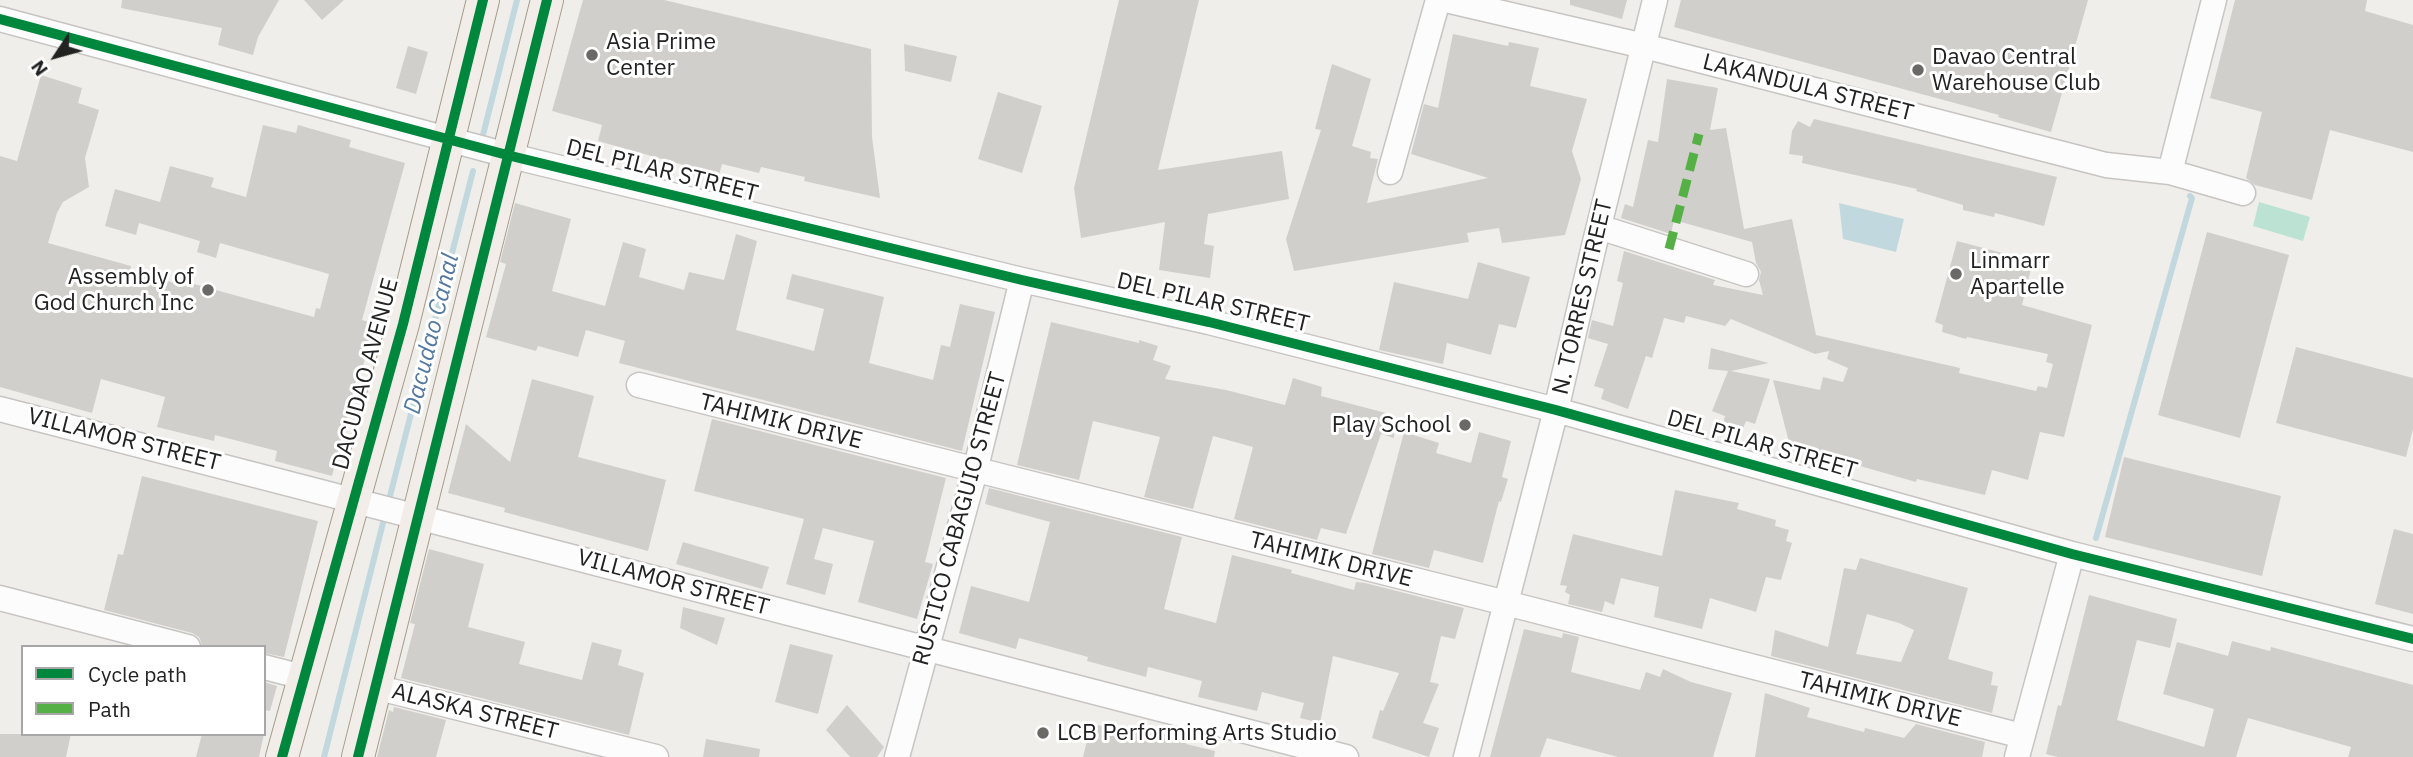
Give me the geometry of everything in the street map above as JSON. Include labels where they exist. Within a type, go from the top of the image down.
[{"type":"main road","name":"DACUDAO AVENUE","points":[[282,757],[402,324],[484,0]]},
{"type":"main road","points":[[358,757],[547,0]]},
{"type":"street","points":[[1390,172],[1438,0]]},
{"type":"street","name":"LAKANDULA STREET","points":[[1446,0],[1644,46],[2106,165],[2170,172],[2243,193]]},
{"type":"street","name":"N. TORRES STREET","points":[[1466,757],[1556,410],[1655,0]]},
{"type":"street","points":[[2170,172],[2214,0]]},
{"type":"street","name":"DEL PILAR STREET","points":[[0,19],[507,155],[1022,280],[1209,321],[1556,410],[2072,554],[2413,639]]},
{"type":"street","points":[[1599,227],[1746,274]]},
{"type":"street","name":"RUSTICO CABAGUIO STREET","points":[[897,757],[975,471],[1022,280]]},
{"type":"street","name":"TAHIMIK DRIVE","points":[[639,385],[1506,603],[2019,747]]},
{"type":"street","name":"VILLAMOR STREET","points":[[0,409],[1346,757]]},
{"type":"street","points":[[2019,747],[2072,554]]},
{"type":"street","points":[[0,598],[180,645]]},
{"type":"street","points":[[266,668],[303,677]]},
{"type":"street","name":"ALASKA STREET","points":[[375,687],[656,757]]},
{"type":"green space","points":[[2259,202],[2310,217],[2303,241],[2253,226]]},
{"type":"water","points":[[1839,203],[1904,219],[1896,252],[1843,239]]},
{"type":"building","points":[[122,0],[279,0],[258,37],[253,55],[218,45],[222,28],[121,8]]},
{"type":"building","points":[[304,0],[344,0],[322,20]]},
{"type":"building","points":[[583,0],[664,0],[871,49],[872,137],[880,198],[804,181],[805,177],[761,167],[759,173],[722,164],[719,175],[598,141],[602,125],[552,111]]},
{"type":"building","points":[[1119,0],[1199,0],[1158,170],[1282,151],[1289,199],[1208,214],[1204,244],[1214,246],[1210,278],[1159,270],[1165,222],[1081,238],[1074,188]]},
{"type":"building","points":[[1570,0],[1627,0],[1622,19],[1570,5]]},
{"type":"building","name":"Davao Central Warehouse Club","points":[[1681,0],[2088,0],[2051,132],[1998,117],[1999,115],[1674,27]]},
{"type":"building","points":[[2235,0],[2367,0],[2365,11],[2413,25],[2413,152],[2330,130],[2312,200],[2255,185],[2246,178],[2262,112],[2210,98]]},
{"type":"building","points":[[1453,34],[1508,46],[1509,42],[1539,48],[1530,86],[1587,99],[1572,151],[1581,179],[1565,235],[1502,243],[1499,228],[1467,233],[1469,242],[1294,271],[1286,239],[1321,130],[1315,129],[1332,64],[1371,79],[1352,146],[1371,152],[1370,158],[1378,159],[1367,203],[1488,178],[1411,154],[1424,104],[1438,108]]},
{"type":"building","points":[[904,44],[957,56],[951,82],[905,71]]},
{"type":"building","points":[[408,46],[428,52],[416,94],[396,88]]},
{"type":"building","points":[[41,75],[82,88],[78,103],[99,110],[85,158],[89,187],[63,202],[48,243],[131,266],[130,271],[193,288],[194,284],[314,317],[316,308],[320,309],[329,274],[220,243],[216,258],[197,252],[200,241],[139,223],[136,235],[105,226],[115,189],[160,202],[170,166],[214,178],[211,187],[246,197],[263,125],[296,133],[298,125],[351,140],[349,147],[405,163],[362,320],[374,323],[361,374],[358,373],[332,476],[275,461],[277,451],[215,435],[214,441],[157,427],[165,397],[101,379],[92,413],[0,387],[0,156],[17,161]]},
{"type":"building","points":[[1667,79],[1718,88],[1710,130],[1726,128],[1744,229],[1792,219],[1816,335],[1960,368],[1959,373],[2036,391],[2038,386],[2047,388],[2053,364],[2046,362],[2048,354],[1967,337],[1966,339],[1942,332],[1943,325],[1935,322],[1957,241],[2033,261],[2022,305],[2092,325],[2064,437],[2040,432],[2028,480],[1992,470],[1985,495],[1917,479],[1916,482],[1790,446],[1773,380],[1820,390],[1823,377],[1843,382],[1848,368],[1827,359],[1829,351],[1815,354],[1731,319],[1725,326],[1686,316],[1684,323],[1664,318],[1652,358],[1646,356],[1628,409],[1601,399],[1604,389],[1594,386],[1608,344],[1588,338],[1592,320],[1613,326],[1623,283],[1617,281],[1624,251],[1715,280],[1713,285],[1763,295],[1759,280],[1761,272],[1756,263],[1752,242],[1674,220],[1671,234],[1621,218],[1625,204],[1633,207],[1648,140],[1658,142]]},
{"type":"building","points":[[998,92],[1042,106],[1022,173],[978,159]]},
{"type":"building","points":[[1814,119],[2057,177],[2044,226],[1995,213],[1994,217],[1963,210],[1963,205],[1916,191],[1917,189],[1802,163],[1803,156],[1789,154],[1792,131],[1798,121],[1810,127]]},
{"type":"building","points":[[515,203],[571,219],[552,291],[605,306],[623,242],[646,249],[639,277],[684,290],[689,272],[724,280],[736,234],[757,241],[736,330],[814,351],[824,309],[786,299],[792,274],[884,297],[869,363],[933,380],[941,345],[950,347],[960,304],[995,312],[962,451],[619,363],[625,341],[586,330],[578,357],[538,346],[536,351],[486,337],[506,264],[500,262]]},
{"type":"building","points":[[2207,232],[2289,255],[2240,438],[2158,415]]},
{"type":"building","points":[[1478,262],[1530,277],[1516,328],[1499,324],[1491,355],[1447,343],[1443,364],[1379,350],[1394,282],[1468,299]]},
{"type":"building","points":[[1051,322],[1158,346],[1153,360],[1171,366],[1165,379],[1226,390],[1285,405],[1293,378],[1322,387],[1321,396],[1386,413],[1394,421],[1394,438],[1381,434],[1346,534],[1321,528],[1317,540],[1234,519],[1253,447],[1213,436],[1193,509],[1144,497],[1160,437],[1093,421],[1079,480],[1017,465]]},
{"type":"building","points":[[2296,347],[2413,378],[2413,429],[2406,457],[2276,423]]},
{"type":"building","points":[[1711,348],[1769,363],[1731,371],[1770,379],[1755,424],[1746,421],[1741,434],[1722,428],[1725,416],[1712,411],[1728,371],[1708,369]]},
{"type":"building","points":[[532,379],[594,396],[578,457],[666,480],[648,551],[504,512],[505,508],[448,493],[466,424],[510,462]]},
{"type":"building","points":[[712,419],[946,478],[925,562],[933,564],[917,619],[858,602],[874,541],[823,528],[814,559],[833,564],[825,595],[786,584],[804,519],[694,491]]},
{"type":"building","points":[[1404,432],[1439,443],[1436,453],[1471,463],[1479,432],[1511,441],[1502,477],[1508,479],[1501,502],[1499,501],[1483,563],[1434,550],[1429,568],[1372,554]]},
{"type":"building","points":[[2124,457],[2281,496],[2262,576],[2105,537]]},
{"type":"building","points":[[142,476],[318,521],[284,657],[266,653],[266,645],[202,645],[199,637],[192,633],[104,610],[118,554],[123,555]]},
{"type":"building","points":[[989,488],[1182,537],[1164,609],[1216,623],[1232,555],[1292,570],[1291,573],[1354,590],[1356,582],[1365,583],[1464,608],[1455,639],[1441,636],[1430,682],[1439,684],[1423,723],[1439,728],[1429,757],[1372,738],[1380,710],[1383,711],[1399,673],[1333,656],[1320,723],[1300,718],[1304,703],[1262,692],[1257,711],[1198,697],[1202,681],[1148,667],[1146,677],[1019,638],[1016,649],[959,633],[971,586],[1029,602],[1050,522],[985,504]]},
{"type":"building","points":[[1675,490],[1739,503],[1737,509],[1776,520],[1775,526],[1789,530],[1786,541],[1792,543],[1781,580],[1766,577],[1756,612],[1710,598],[1702,629],[1654,617],[1659,587],[1621,578],[1614,605],[1605,601],[1602,612],[1568,604],[1570,595],[1565,592],[1567,586],[1560,585],[1573,534],[1662,556]]},
{"type":"building","points":[[2394,529],[2413,534],[2413,614],[2375,604]]},
{"type":"building","points":[[683,542],[769,567],[762,589],[676,564]]},
{"type":"building","points":[[429,549],[484,564],[468,627],[525,642],[519,664],[582,680],[592,642],[622,650],[618,665],[644,673],[629,735],[401,678],[415,624],[410,623]]},
{"type":"building","points":[[1860,558],[1968,588],[1948,659],[1993,672],[1991,685],[1998,686],[1992,713],[1771,656],[1775,630],[1828,647],[1844,568],[1856,570]],"holes":[[[1867,614],[1914,630],[1901,662],[1856,654]]]},
{"type":"building","points":[[2089,595],[2177,619],[2170,648],[2137,640],[2117,720],[2204,747],[2214,709],[2163,694],[2177,642],[2228,656],[2232,641],[2270,651],[2271,647],[2413,685],[2413,757],[2348,757],[2351,747],[2248,718],[2236,757],[2058,757],[2046,754]]},
{"type":"building","points":[[683,607],[725,618],[717,645],[680,628]]},
{"type":"building","points":[[1524,629],[1562,638],[1563,633],[1579,637],[1571,672],[1640,690],[1646,672],[1660,677],[1663,669],[1691,682],[1732,693],[1713,757],[1618,757],[1547,738],[1540,757],[1490,757]]},
{"type":"building","points":[[790,644],[833,655],[818,714],[775,702]]},
{"type":"building","points":[[266,683],[277,686],[270,711],[266,710]]},
{"type":"building","points":[[1765,693],[1810,708],[1807,717],[1864,732],[1865,728],[1904,738],[1916,724],[1985,742],[1982,757],[1755,757]]},
{"type":"building","points":[[847,705],[884,747],[877,757],[850,757],[826,730]]},
{"type":"building","points":[[394,707],[446,720],[436,757],[377,757],[389,710],[393,712]]},
{"type":"building","points":[[1091,724],[1134,732],[1135,727],[1187,739],[1186,744],[1215,751],[1214,757],[1083,757]]},
{"type":"building","points":[[0,734],[71,736],[66,757],[0,757]]},
{"type":"building","points":[[201,736],[264,736],[259,757],[196,757]]},
{"type":"building","points":[[706,739],[760,749],[759,757],[703,757]]},
{"type":"waterway","name":"Dacudao Canal","points":[[483,135],[517,0]]},
{"type":"waterway","name":"Dacudao Canal","points":[[390,496],[473,171]]},
{"type":"waterway","points":[[2096,538],[2192,198],[2190,196]]},
{"type":"waterway","name":"Dacudao Canal","points":[[324,757],[384,519]]},
{"type":"marked path","points":[[1669,249],[1699,134]]},
{"type":"cycle path","points":[[282,757],[403,324],[483,0]]},
{"type":"cycle path","points":[[358,757],[547,0]]},
{"type":"cycle path","points":[[0,19],[507,155],[1022,280],[1209,322],[1556,410],[2072,554],[2413,639]]},
{"type":"place","name":"Asia Prime Center","points":[[592,55]]},
{"type":"place","name":"Davao Central Warehouse Club","points":[[1918,70]]},
{"type":"place","name":"Linmarr Apartelle","points":[[1956,274]]},
{"type":"place","name":"Assembly of God Church Inc","points":[[208,290]]},
{"type":"place","name":"Play School","points":[[1465,425]]},
{"type":"place","name":"LCB Performing Arts Studio","points":[[1043,733]]}]
